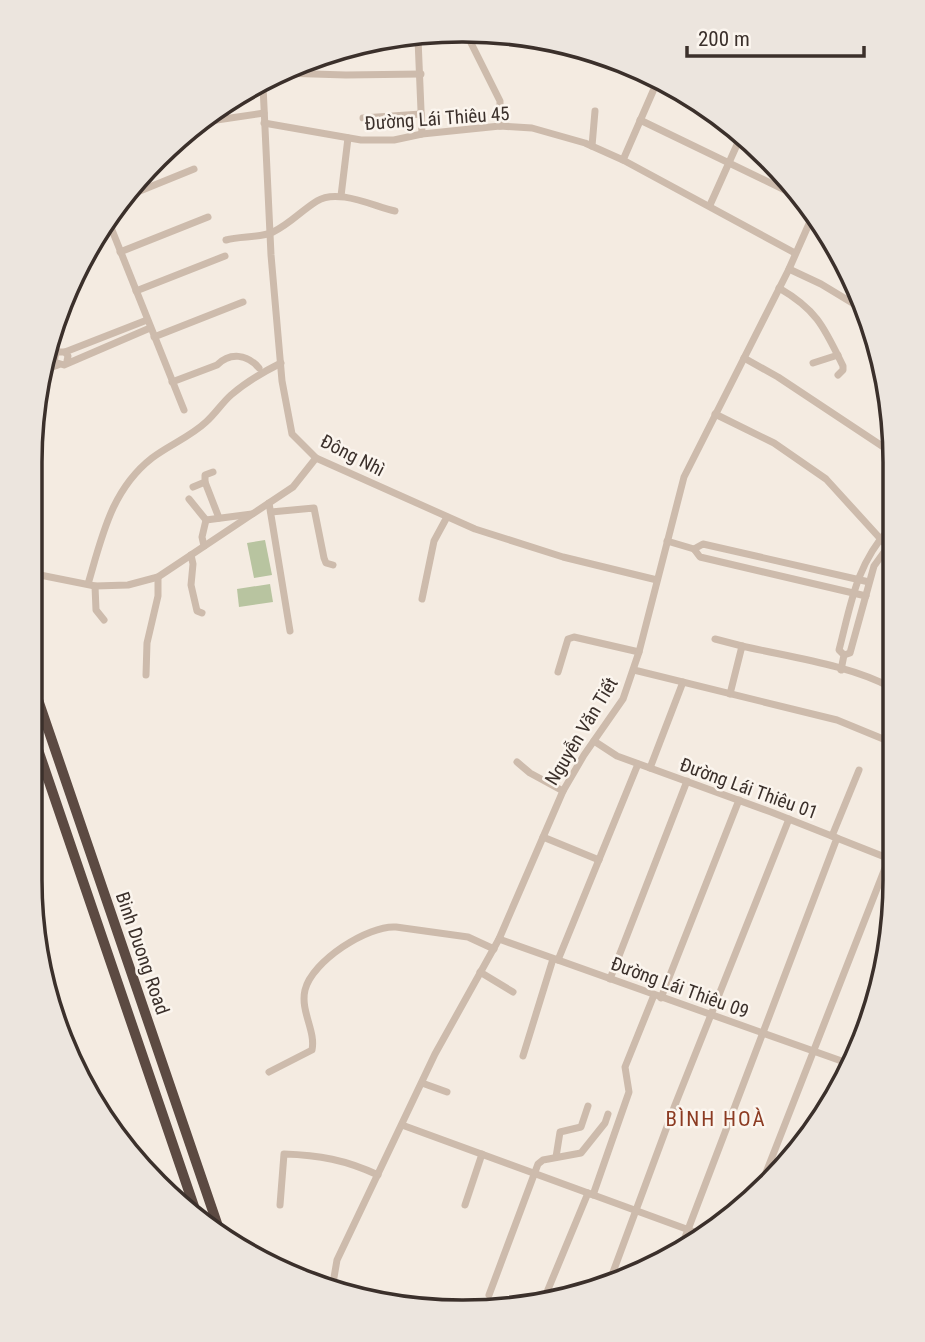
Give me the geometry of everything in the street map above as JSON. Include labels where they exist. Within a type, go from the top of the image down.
[{"type":"highway","name":"Binh Duong Road","points":[[42,711],[216,1219]]},
{"type":"highway","name":"Binh Duong Road","points":[[42,761],[188,1199]]},
{"type":"highway","points":[[155,1093],[170,1087]]},
{"type":"street","points":[[471,42],[500,101],[500,126]]},
{"type":"street","points":[[419,45],[422,134]]},
{"type":"street","points":[[303,74],[421,74]]},
{"type":"street","points":[[622,160],[654,88]]},
{"type":"street","name":"Đông Nhì","points":[[263,92],[281,363],[292,434],[316,458],[475,529],[563,557],[657,580]]},
{"type":"street","points":[[592,146],[595,111]]},
{"type":"street","points":[[220,120],[264,113]]},
{"type":"street","points":[[363,118],[421,114]]},
{"type":"street","points":[[640,120],[782,188]]},
{"type":"street","name":"Đường Lái Thiêu 45","points":[[264,123],[361,140],[394,140],[422,134],[500,126],[532,128],[592,146],[622,160],[795,253]]},
{"type":"street","points":[[341,196],[348,138]]},
{"type":"street","points":[[710,205],[737,144]]},
{"type":"street","points":[[142,190],[194,169]]},
{"type":"street","points":[[226,240],[271,233],[285,226],[318,200],[341,196],[395,211]]},
{"type":"street","points":[[120,252],[208,217]]},
{"type":"street","name":"Nguyễn Văn Tiết","points":[[334,1280],[337,1261],[445,1036],[499,939],[563,791],[622,699],[634,670],[684,477],[789,269],[808,224]]},
{"type":"street","points":[[112,231],[184,410]]},
{"type":"street","points":[[136,291],[225,256]]},
{"type":"street","points":[[789,269],[851,302]]},
{"type":"street","points":[[779,288],[812,311],[838,355],[843,368],[838,375]]},
{"type":"street","points":[[154,337],[243,302]]},
{"type":"street","points":[[56,356],[61,351],[65,352],[149,324]]},
{"type":"street","points":[[53,367],[149,324]]},
{"type":"street","points":[[65,352],[67,361]]},
{"type":"street","points":[[813,363],[838,355]]},
{"type":"street","points":[[172,382],[235,356],[244,356],[259,368]]},
{"type":"street","points":[[744,358],[778,376],[882,446]]},
{"type":"street","points":[[54,362],[58,365]]},
{"type":"street","points":[[104,620],[96,610],[92,585],[107,520],[123,488],[154,457],[204,424],[231,395],[281,363]]},
{"type":"street","points":[[715,414],[774,443],[826,479],[883,542]]},
{"type":"street","points":[[42,575],[92,585],[128,585],[159,577],[293,487],[316,458]]},
{"type":"street","points":[[213,472],[205,475],[205,482],[219,518]]},
{"type":"street","points":[[193,487],[205,482]]},
{"type":"street","points":[[189,499],[206,520]]},
{"type":"street","points":[[269,503],[290,631]]},
{"type":"street","points":[[271,512],[314,508],[324,558],[326,563],[333,565]]},
{"type":"street","points":[[206,520],[253,514]]},
{"type":"street","points":[[422,599],[434,541],[447,517]]},
{"type":"street","points":[[204,546],[202,537],[206,520]]},
{"type":"street","points":[[844,655],[839,650],[856,579],[867,557],[883,537]]},
{"type":"street","points":[[667,541],[694,549],[700,557],[866,596]]},
{"type":"street","points":[[694,549],[703,544],[869,582]]},
{"type":"street","points":[[844,655],[850,653],[874,566],[883,553]]},
{"type":"street","points":[[191,555],[191,585],[197,611],[202,613]]},
{"type":"street","points":[[748,568],[752,555]]},
{"type":"street","points":[[804,582],[807,568]]},
{"type":"street","points":[[146,675],[147,643],[158,596],[159,577]]},
{"type":"street","points":[[558,672],[568,639],[573,637],[639,652]]},
{"type":"street","points":[[715,639],[883,682]]},
{"type":"street","points":[[730,694],[742,646]]},
{"type":"street","points":[[841,670],[844,655]]},
{"type":"street","points":[[634,670],[837,720],[883,739]]},
{"type":"street","points":[[650,768],[683,682]]},
{"type":"street","name":"Đường Lái Thiêu 01","points":[[594,741],[617,756],[883,856]]},
{"type":"street","points":[[517,762],[530,773],[563,791]]},
{"type":"street","points":[[523,1056],[556,960],[638,764]]},
{"type":"street","points":[[686,1236],[859,771]]},
{"type":"street","points":[[610,979],[687,781]]},
{"type":"street","points":[[547,1291],[590,1194],[629,1092],[625,1067],[658,996],[739,800]]},
{"type":"street","points":[[613,1272],[675,1105],[789,819]]},
{"type":"street","points":[[543,837],[599,860]]},
{"type":"street","points":[[767,1170],[812,1051],[883,881]]},
{"type":"street","points":[[269,1072],[312,1051],[313,1041],[304,1004],[305,990],[322,965],[335,952],[363,935],[386,926],[396,927],[468,937],[494,949]]},
{"type":"street","name":"Đường Lái Thiêu 09","points":[[499,939],[842,1061]]},
{"type":"street","points":[[481,972],[513,992]]},
{"type":"street","points":[[422,1083],[447,1092]]},
{"type":"street","points":[[556,1157],[560,1132],[581,1126],[588,1106]]},
{"type":"street","points":[[489,1295],[538,1164],[556,1157],[578,1155],[605,1123],[608,1114]]},
{"type":"street","points":[[402,1125],[692,1231]]},
{"type":"street","points":[[280,1205],[284,1154],[343,1160],[378,1174]]},
{"type":"street","points":[[465,1205],[482,1154]]},
{"type":"green space","points":[[265,540],[272,575],[254,578],[247,543]]},
{"type":"green space","points":[[270,584],[273,602],[239,607],[237,589]]},
{"type":"district","name":"BÌNH HOÀ","points":[[716,1119]]}]
